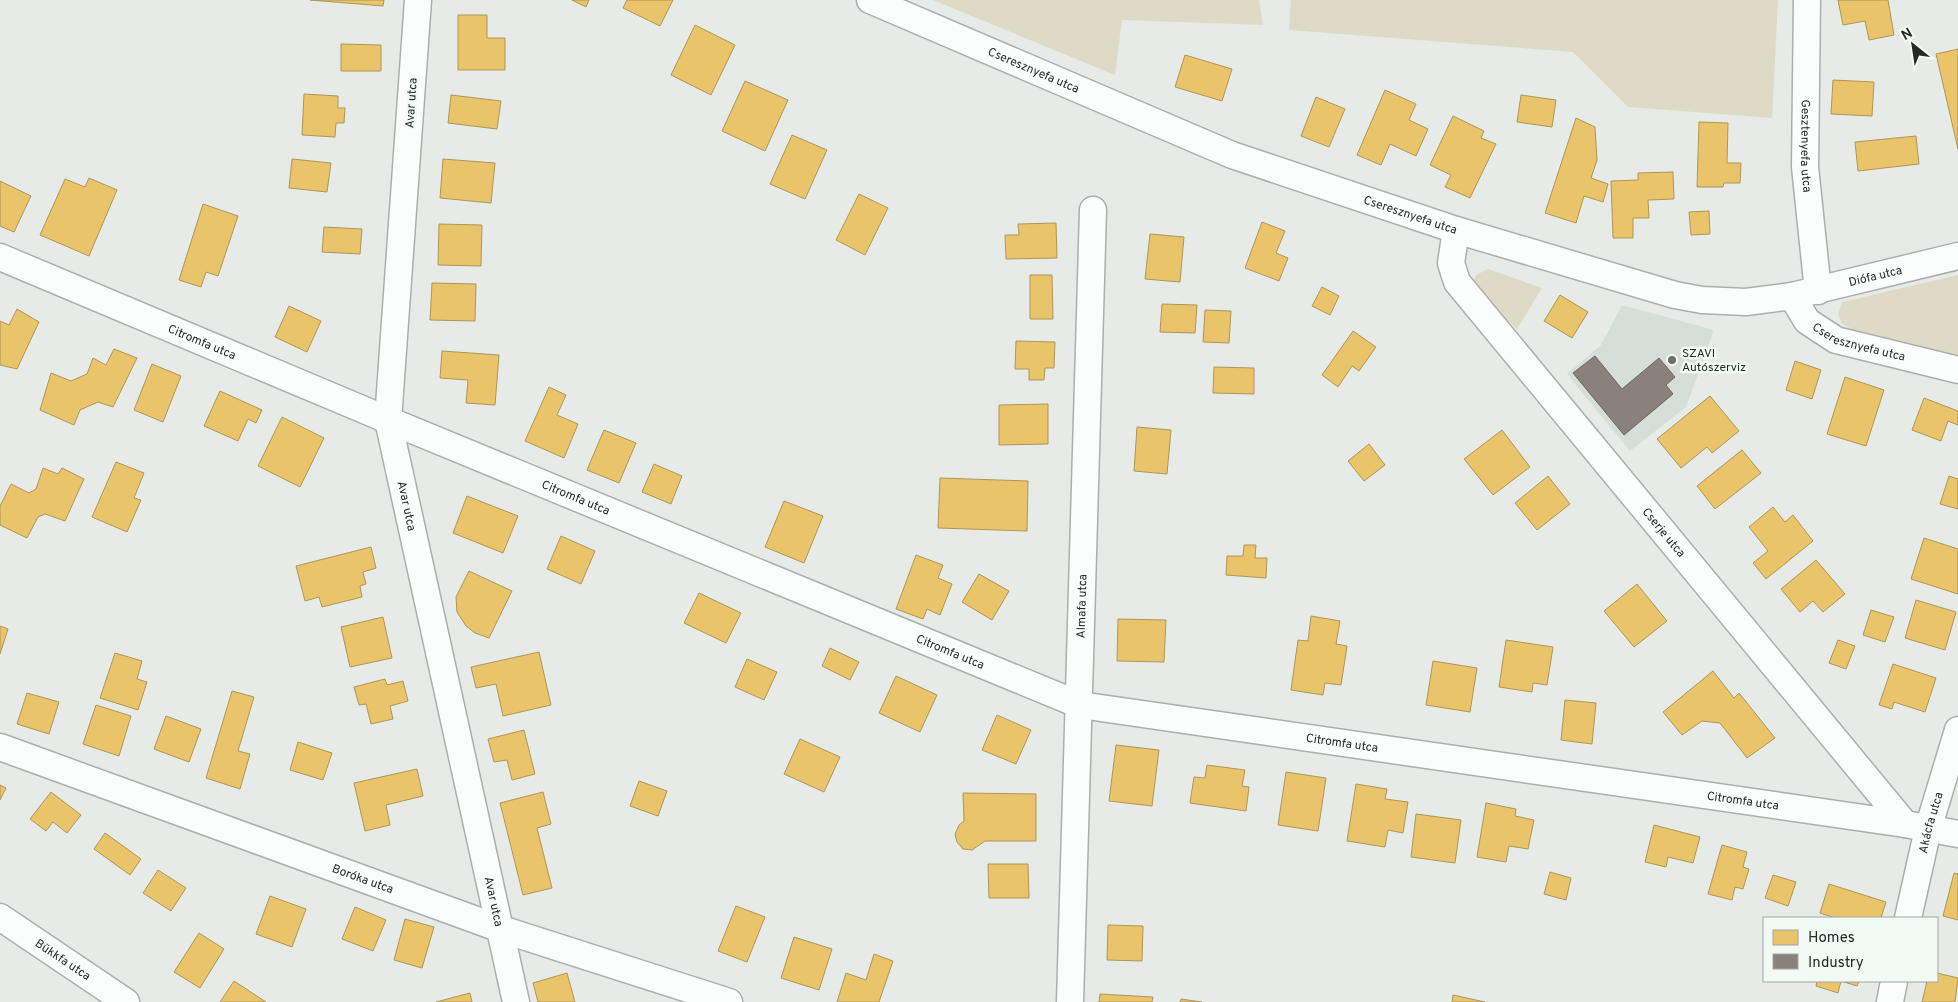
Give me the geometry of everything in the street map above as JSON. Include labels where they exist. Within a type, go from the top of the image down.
[{"type":"street","name":"Avar utca","points":[[418,0],[388,420],[516,1002]]},
{"type":"street","name":"Cseresznyefa utca","points":[[870,0],[1232,155],[1456,230],[1674,295],[1702,300],[1746,302],[1792,296],[1807,321],[1836,340],[1958,370]]},
{"type":"street","name":"Gesztenyefa utca","points":[[1807,0],[1805,167],[1818,290]]},
{"type":"street","name":"Almafa utca","points":[[1070,1002],[1093,210]]},
{"type":"street","name":"Cserje utca","points":[[1456,230],[1451,263],[1457,282],[1916,826]]},
{"type":"street","name":"Diófa utca","points":[[1792,296],[1958,256]]},
{"type":"street","name":"Citromfa utca","points":[[0,257],[388,420],[1080,704],[1916,826],[1958,834]]},
{"type":"street","name":"Akácfa utca","points":[[1908,917],[1916,826],[1958,730]]},
{"type":"street","name":"Boróka utca","points":[[0,747],[501,929],[729,1002]]},
{"type":"street","name":"Bükkfa utca","points":[[0,917],[126,1002]]},
{"type":"street","points":[[1890,1002],[1894,982]]},
{"type":"shaded area","points":[[933,0],[1259,0],[1263,25],[1122,20],[1115,75]]},
{"type":"shaded area","points":[[1291,0],[1778,0],[1772,118],[1628,107],[1573,52],[1289,30]]},
{"type":"shaded area","points":[[1488,269],[1542,288],[1517,329],[1478,294],[1473,284],[1476,275]]},
{"type":"shaded area","points":[[1958,275],[1958,356],[1854,330],[1842,324],[1838,314],[1842,302]]},
{"type":"shaded area","points":[[1622,305],[1714,330],[1686,407],[1630,451],[1567,374],[1601,345]]},
{"type":"building: Homes","points":[[310,0],[384,0],[383,6]]},
{"type":"building: Homes","points":[[572,0],[589,0],[586,7]]},
{"type":"building: Homes","points":[[627,0],[673,0],[660,26],[623,8]]},
{"type":"building: Homes","points":[[1838,0],[1888,0],[1894,35],[1869,40],[1865,21],[1843,25]]},
{"type":"building: Homes","points":[[458,15],[487,15],[487,38],[505,38],[505,70],[458,70]]},
{"type":"building: Homes","points":[[695,25],[735,45],[711,95],[671,75]]},
{"type":"building: Homes","points":[[341,44],[381,45],[381,71],[341,71]]},
{"type":"building: Homes","points":[[1958,49],[1958,149],[1936,54]]},
{"type":"building: Homes","points":[[1185,55],[1232,69],[1222,101],[1175,87]]},
{"type":"building: Homes","points":[[1833,80],[1874,82],[1872,116],[1831,114]]},
{"type":"building: Homes","points":[[745,81],[788,100],[765,151],[722,131]]},
{"type":"building: Homes","points":[[1385,90],[1416,104],[1409,120],[1428,129],[1416,156],[1390,144],[1381,165],[1357,155]]},
{"type":"building: Homes","points":[[304,94],[338,96],[338,108],[345,108],[344,123],[336,123],[335,137],[302,135]]},
{"type":"building: Homes","points":[[451,95],[501,101],[497,129],[448,123]]},
{"type":"building: Homes","points":[[1521,95],[1556,100],[1552,127],[1517,122]]},
{"type":"building: Homes","points":[[1316,97],[1345,109],[1329,147],[1301,136]]},
{"type":"building: Homes","points":[[1453,116],[1484,131],[1481,138],[1496,144],[1470,198],[1445,187],[1451,175],[1430,165]]},
{"type":"building: Homes","points":[[1576,118],[1595,127],[1597,160],[1591,178],[1608,184],[1603,202],[1584,196],[1576,223],[1545,213]]},
{"type":"building: Homes","points":[[1699,122],[1728,123],[1727,163],[1741,163],[1740,183],[1724,183],[1723,187],[1697,187]]},
{"type":"building: Homes","points":[[792,135],[827,150],[805,199],[770,184]]},
{"type":"building: Homes","points":[[1916,136],[1919,164],[1858,171],[1855,142]]},
{"type":"building: Homes","points":[[292,159],[331,163],[327,192],[289,188]]},
{"type":"building: Homes","points":[[443,159],[495,163],[491,203],[440,198]]},
{"type":"building: Homes","points":[[1673,172],[1674,199],[1648,200],[1649,218],[1633,218],[1633,238],[1613,238],[1611,181],[1638,180],[1638,173]]},
{"type":"building: Homes","points":[[89,178],[117,190],[89,256],[40,235],[65,179],[85,187]]},
{"type":"building: Homes","points":[[0,181],[31,196],[14,232],[0,226]]},
{"type":"building: Homes","points":[[859,194],[888,208],[865,255],[836,240]]},
{"type":"building: Homes","points":[[203,204],[238,216],[218,276],[206,272],[201,287],[179,280]]},
{"type":"building: Homes","points":[[1709,211],[1710,234],[1691,235],[1689,212]]},
{"type":"building: Homes","points":[[1262,222],[1285,231],[1276,253],[1288,258],[1279,281],[1245,268]]},
{"type":"building: Homes","points":[[1056,223],[1057,258],[1006,259],[1005,235],[1019,235],[1018,224]]},
{"type":"building: Homes","points":[[439,224],[482,225],[481,266],[438,265]]},
{"type":"building: Homes","points":[[324,227],[362,229],[360,254],[322,252]]},
{"type":"building: Homes","points":[[1150,234],[1184,237],[1180,282],[1145,279]]},
{"type":"building: Homes","points":[[1030,275],[1052,275],[1053,319],[1030,319]]},
{"type":"building: Homes","points":[[432,283],[476,284],[475,321],[430,320]]},
{"type":"building: Homes","points":[[1322,287],[1339,296],[1330,315],[1312,306]]},
{"type":"building: Homes","points":[[1560,295],[1588,312],[1572,338],[1544,321]]},
{"type":"building: Homes","points":[[1162,304],[1197,305],[1195,333],[1160,332]]},
{"type":"building: Homes","points":[[289,306],[321,321],[307,352],[275,337]]},
{"type":"building: Homes","points":[[17,309],[39,322],[17,369],[0,365],[0,321],[9,325]]},
{"type":"building: Homes","points":[[1205,310],[1231,311],[1229,343],[1203,342]]},
{"type":"building: Homes","points":[[1353,331],[1376,347],[1359,371],[1352,366],[1338,387],[1322,375]]},
{"type":"building: Homes","points":[[1016,341],[1055,342],[1054,368],[1045,368],[1044,380],[1029,380],[1029,369],[1015,369]]},
{"type":"building: Homes","points":[[114,349],[137,358],[113,407],[98,402],[80,410],[74,425],[40,410],[51,373],[71,381],[87,374],[93,358],[106,365]]},
{"type":"building: Homes","points":[[442,351],[499,355],[495,405],[466,403],[468,380],[440,378]]},
{"type":"building: Homes","points":[[1795,361],[1821,370],[1812,399],[1786,390]]},
{"type":"building: Homes","points":[[152,364],[181,376],[163,422],[134,410]]},
{"type":"building: Homes","points":[[1214,367],[1254,368],[1254,394],[1213,393]]},
{"type":"building: Homes","points":[[1845,377],[1884,390],[1866,446],[1827,434]]},
{"type":"building: Homes","points":[[549,387],[566,395],[557,415],[578,424],[564,458],[525,441]]},
{"type":"building: Homes","points":[[220,391],[262,410],[256,423],[248,419],[238,441],[204,426]]},
{"type":"building: Homes","points":[[1710,396],[1739,431],[1712,453],[1707,447],[1681,468],[1657,439]]},
{"type":"building: Homes","points":[[1924,398],[1958,411],[1958,425],[1948,421],[1941,441],[1912,430]]},
{"type":"building: Homes","points":[[1048,404],[1048,444],[999,445],[999,405]]},
{"type":"building: Homes","points":[[282,417],[324,438],[300,487],[258,466]]},
{"type":"building: Homes","points":[[1137,427],[1171,430],[1167,474],[1134,471]]},
{"type":"building: Homes","points":[[604,430],[636,443],[619,483],[587,470]]},
{"type":"building: Homes","points":[[1502,430],[1530,467],[1493,495],[1464,459]]},
{"type":"building: Homes","points":[[1369,444],[1385,465],[1364,481],[1348,461]]},
{"type":"building: Homes","points":[[1742,450],[1761,473],[1715,509],[1697,486]]},
{"type":"building: Homes","points":[[116,462],[144,473],[134,498],[141,500],[127,532],[92,517]]},
{"type":"building: Homes","points":[[654,464],[682,476],[671,504],[642,492]]},
{"type":"building: Homes","points":[[43,468],[58,474],[62,468],[84,479],[65,521],[45,514],[38,517],[27,538],[0,525],[0,506],[11,484],[29,493],[36,489]]},
{"type":"building: Homes","points":[[1548,476],[1570,504],[1537,530],[1515,503]]},
{"type":"building: Homes","points":[[1949,476],[1958,479],[1958,509],[1940,504]]},
{"type":"building: Homes","points":[[940,478],[1028,481],[1027,531],[938,528]]},
{"type":"building: Homes","points":[[467,496],[518,516],[503,553],[453,533]]},
{"type":"building: Homes","points":[[784,501],[823,516],[804,563],[765,547]]},
{"type":"building: Homes","points":[[1773,507],[1785,522],[1793,515],[1813,541],[1766,579],[1753,563],[1768,551],[1749,527]]},
{"type":"building: Homes","points":[[561,536],[595,551],[581,584],[547,569]]},
{"type":"building: Homes","points":[[1924,538],[1958,549],[1958,594],[1911,579]]},
{"type":"building: Homes","points":[[1244,545],[1256,545],[1255,558],[1267,558],[1266,578],[1226,575],[1227,556],[1243,556]]},
{"type":"building: Homes","points":[[371,547],[376,568],[363,572],[366,584],[360,586],[362,597],[322,607],[319,597],[305,601],[296,566]]},
{"type":"building: Homes","points":[[916,555],[943,565],[938,578],[952,584],[940,615],[927,609],[923,619],[896,609]]},
{"type":"building: Homes","points":[[1816,560],[1845,594],[1823,612],[1813,601],[1800,612],[1781,589]]},
{"type":"building: Homes","points":[[469,571],[512,591],[489,638],[475,633],[466,626],[457,612],[456,597]]},
{"type":"building: Homes","points":[[979,574],[1009,591],[992,620],[962,602]]},
{"type":"building: Homes","points":[[1637,584],[1667,621],[1634,647],[1604,611]]},
{"type":"building: Homes","points":[[699,593],[741,613],[726,643],[684,623]]},
{"type":"building: Homes","points":[[1916,600],[1956,612],[1945,650],[1905,638]]},
{"type":"building: Homes","points":[[1871,610],[1894,617],[1885,642],[1863,635]]},
{"type":"building: Homes","points":[[1311,616],[1340,621],[1336,644],[1347,646],[1341,685],[1325,683],[1323,695],[1291,690],[1298,640],[1308,641]]},
{"type":"building: Homes","points":[[383,617],[392,658],[350,667],[341,627]]},
{"type":"building: Homes","points":[[1118,619],[1166,620],[1164,662],[1117,661]]},
{"type":"building: Homes","points":[[0,626],[8,629],[0,654]]},
{"type":"building: Homes","points":[[1506,640],[1553,647],[1547,685],[1533,683],[1532,692],[1499,687]]},
{"type":"building: Homes","points":[[1838,640],[1855,646],[1846,669],[1829,663]]},
{"type":"building: Homes","points":[[830,648],[859,662],[850,680],[822,666]]},
{"type":"building: Homes","points":[[539,652],[551,705],[503,716],[496,684],[476,688],[471,667]]},
{"type":"building: Homes","points":[[115,653],[142,661],[137,679],[147,682],[138,710],[100,698]]},
{"type":"building: Homes","points":[[747,659],[777,672],[764,700],[735,687]]},
{"type":"building: Homes","points":[[1433,661],[1477,668],[1470,712],[1426,705]]},
{"type":"building: Homes","points":[[1893,664],[1936,678],[1925,712],[1894,702],[1892,709],[1879,705]]},
{"type":"building: Homes","points":[[1713,671],[1734,698],[1739,693],[1775,738],[1747,758],[1720,723],[1702,721],[1682,735],[1663,712]]},
{"type":"building: Homes","points":[[896,676],[937,695],[920,732],[879,713]]},
{"type":"building: Homes","points":[[385,679],[387,685],[403,681],[408,701],[390,706],[393,719],[371,724],[366,704],[359,705],[354,687]]},
{"type":"building: Homes","points":[[232,691],[254,697],[238,751],[250,754],[240,789],[206,778]]},
{"type":"building: Homes","points":[[27,693],[59,702],[49,734],[17,724]]},
{"type":"building: Homes","points":[[1565,700],[1596,703],[1592,744],[1561,740]]},
{"type":"building: Homes","points":[[96,705],[131,716],[119,756],[83,744]]},
{"type":"building: Homes","points":[[997,715],[1031,730],[1016,764],[982,750]]},
{"type":"building: Homes","points":[[166,716],[201,729],[189,762],[154,749]]},
{"type":"building: Homes","points":[[524,730],[535,774],[512,780],[507,760],[494,762],[488,739]]},
{"type":"building: Homes","points":[[800,739],[840,757],[824,792],[784,774]]},
{"type":"building: Homes","points":[[298,742],[332,753],[323,780],[290,770]]},
{"type":"building: Homes","points":[[1116,745],[1159,750],[1152,806],[1109,801]]},
{"type":"building: Homes","points":[[1207,765],[1245,770],[1242,786],[1249,787],[1246,811],[1190,803],[1194,777],[1205,778]]},
{"type":"building: Homes","points":[[417,769],[423,796],[386,805],[390,825],[365,831],[354,783]]},
{"type":"building: Homes","points":[[1286,772],[1326,778],[1318,831],[1278,825]]},
{"type":"building: Homes","points":[[639,781],[667,791],[658,816],[630,806]]},
{"type":"building: Homes","points":[[1356,784],[1387,789],[1385,799],[1408,802],[1403,833],[1388,830],[1385,847],[1347,841]]},
{"type":"building: Homes","points":[[0,785],[6,788],[0,800]]},
{"type":"building: Homes","points":[[51,792],[81,815],[67,833],[53,822],[46,831],[30,819]]},
{"type":"building: Homes","points":[[543,792],[551,824],[537,828],[552,888],[523,895],[500,803]]},
{"type":"building: Homes","points":[[963,793],[1036,794],[1036,841],[985,841],[972,850],[963,849],[957,842],[955,834],[959,825],[964,821]]},
{"type":"building: Homes","points":[[1486,803],[1516,809],[1515,816],[1534,820],[1528,849],[1509,846],[1506,862],[1477,857]]},
{"type":"building: Homes","points":[[1416,814],[1461,820],[1455,863],[1411,857]]},
{"type":"building: Homes","points":[[1654,825],[1700,837],[1693,863],[1668,857],[1666,867],[1645,862]]},
{"type":"building: Homes","points":[[105,833],[141,859],[130,875],[94,849]]},
{"type":"building: Homes","points":[[1722,845],[1747,852],[1743,867],[1749,869],[1743,889],[1735,887],[1732,900],[1708,894]]},
{"type":"building: Homes","points":[[988,864],[1028,864],[1029,898],[989,898]]},
{"type":"building: Homes","points":[[158,870],[186,888],[171,911],[143,893]]},
{"type":"building: Homes","points":[[1550,872],[1571,878],[1566,900],[1544,894]]},
{"type":"building: Homes","points":[[1954,873],[1958,874],[1958,920],[1943,916]]},
{"type":"building: Homes","points":[[1773,875],[1796,882],[1788,906],[1765,898]]},
{"type":"building: Homes","points":[[1829,884],[1886,902],[1881,917],[1832,917],[1820,913]]},
{"type":"building: Homes","points":[[270,896],[306,909],[292,947],[256,934]]},
{"type":"building: Homes","points":[[736,906],[765,917],[747,962],[718,951]]},
{"type":"building: Homes","points":[[355,907],[386,920],[373,951],[342,939]]},
{"type":"building: Homes","points":[[405,919],[434,927],[422,968],[394,960]]},
{"type":"building: Homes","points":[[1108,925],[1143,926],[1142,961],[1107,960]]},
{"type":"building: Homes","points":[[199,933],[224,949],[200,988],[174,972]]},
{"type":"building: Homes","points":[[794,937],[832,949],[819,990],[781,978]]},
{"type":"building: Homes","points":[[874,954],[893,961],[879,1002],[837,1002],[846,973],[866,980]]},
{"type":"building: Homes","points":[[567,973],[575,1002],[538,1002],[533,983]]},
{"type":"building: Homes","points":[[1938,973],[1958,978],[1955,1002],[1922,1002],[1927,982],[1938,982]]},
{"type":"building: Homes","points":[[234,981],[266,1002],[220,1002]]},
{"type":"building: Homes","points":[[1817,982],[1841,982],[1838,993],[1816,986]]},
{"type":"building: Homes","points":[[1844,982],[1859,982],[1857,986]]},
{"type":"building: Homes","points":[[470,993],[472,1002],[436,1002]]},
{"type":"building: Homes","points":[[1100,994],[1153,997],[1152,1002],[1099,1002]]},
{"type":"building: Homes","points":[[1453,995],[1485,1002],[1452,1002]]},
{"type":"building: Homes","points":[[1181,999],[1202,1002],[1180,1002]]},
{"type":"building: Industry","points":[[1595,356],[1622,389],[1659,358],[1675,377],[1666,385],[1673,394],[1624,435],[1573,373]]},
{"type":"place","name":"SZAVI Autószerviz","points":[[1672,360]]}]
